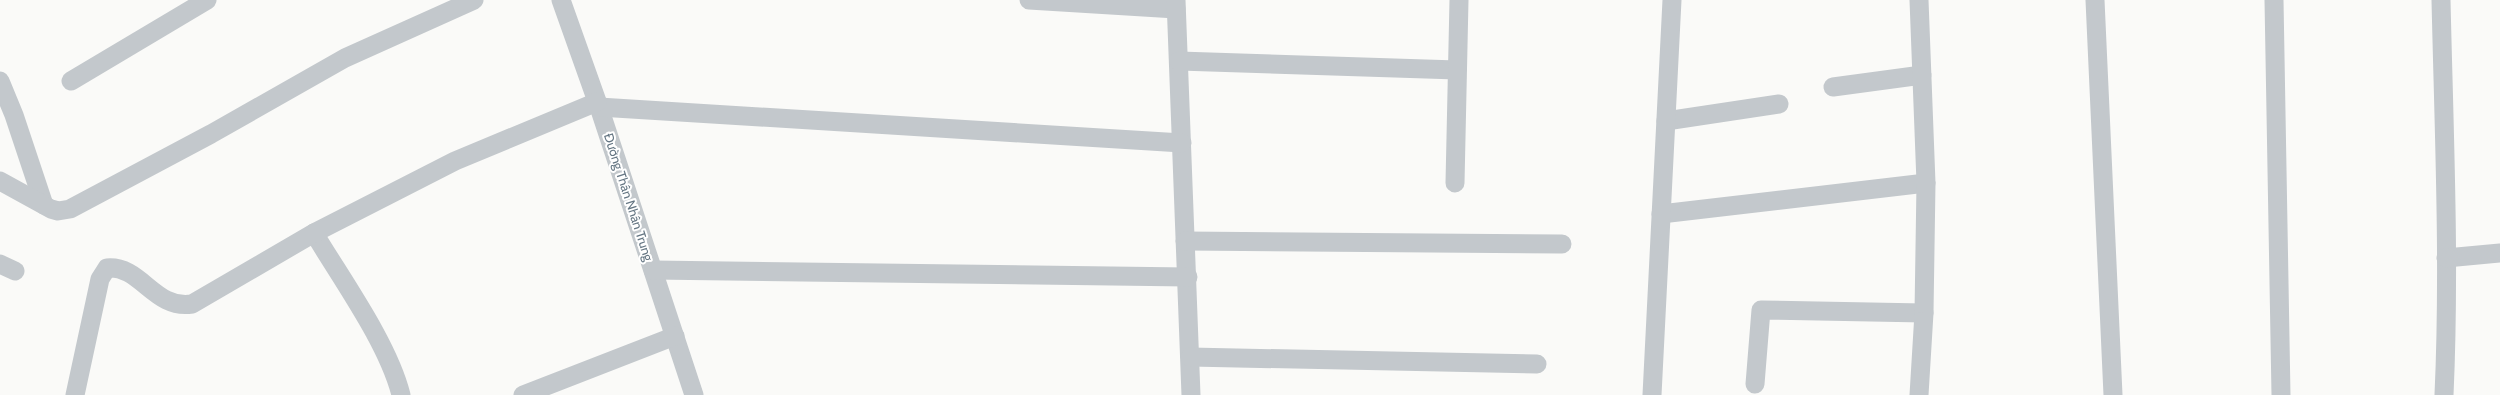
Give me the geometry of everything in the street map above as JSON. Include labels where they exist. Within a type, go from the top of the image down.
[{"type":"street","points":[[71,81],[207,0]]},
{"type":"street","points":[[0,181],[44,206],[58,211],[70,210],[211,134],[345,58],[474,0]]},
{"type":"street","name":"Đường Thân Nhân Trung","points":[[561,0],[598,105],[694,395]]},
{"type":"street","points":[[1029,0],[1176,4],[1192,395]]},
{"type":"street","points":[[1455,182],[1458,0]]},
{"type":"street","points":[[1652,395],[1672,0]]},
{"type":"street","points":[[1919,0],[1926,183],[1924,313],[1919,395]]},
{"type":"street","points":[[2095,0],[2112,395]]},
{"type":"street","points":[[2274,0],[2281,395]]},
{"type":"street","points":[[2441,0],[2447,334],[2444,395]]},
{"type":"street","points":[[1179,61],[1457,70]]},
{"type":"street","points":[[1833,87],[1922,76]]},
{"type":"street","points":[[0,81],[14,114],[44,206]]},
{"type":"street","points":[[1666,121],[1779,104]]},
{"type":"street","points":[[75,395],[100,279],[107,268],[124,270],[174,305],[192,304],[314,233],[455,162],[598,105],[1182,143]]},
{"type":"street","points":[[1661,214],[1926,183]]},
{"type":"street","points":[[314,233],[384,350],[396,375],[401,395]]},
{"type":"street","points":[[1185,241],[1562,244]]},
{"type":"street","points":[[2446,258],[2500,253]]},
{"type":"street","points":[[653,270],[1188,277]]},
{"type":"street","points":[[1755,384],[1761,310],[1924,313]]},
{"type":"street","points":[[523,395],[674,336]]},
{"type":"street","points":[[1190,357],[1537,364]]}]
